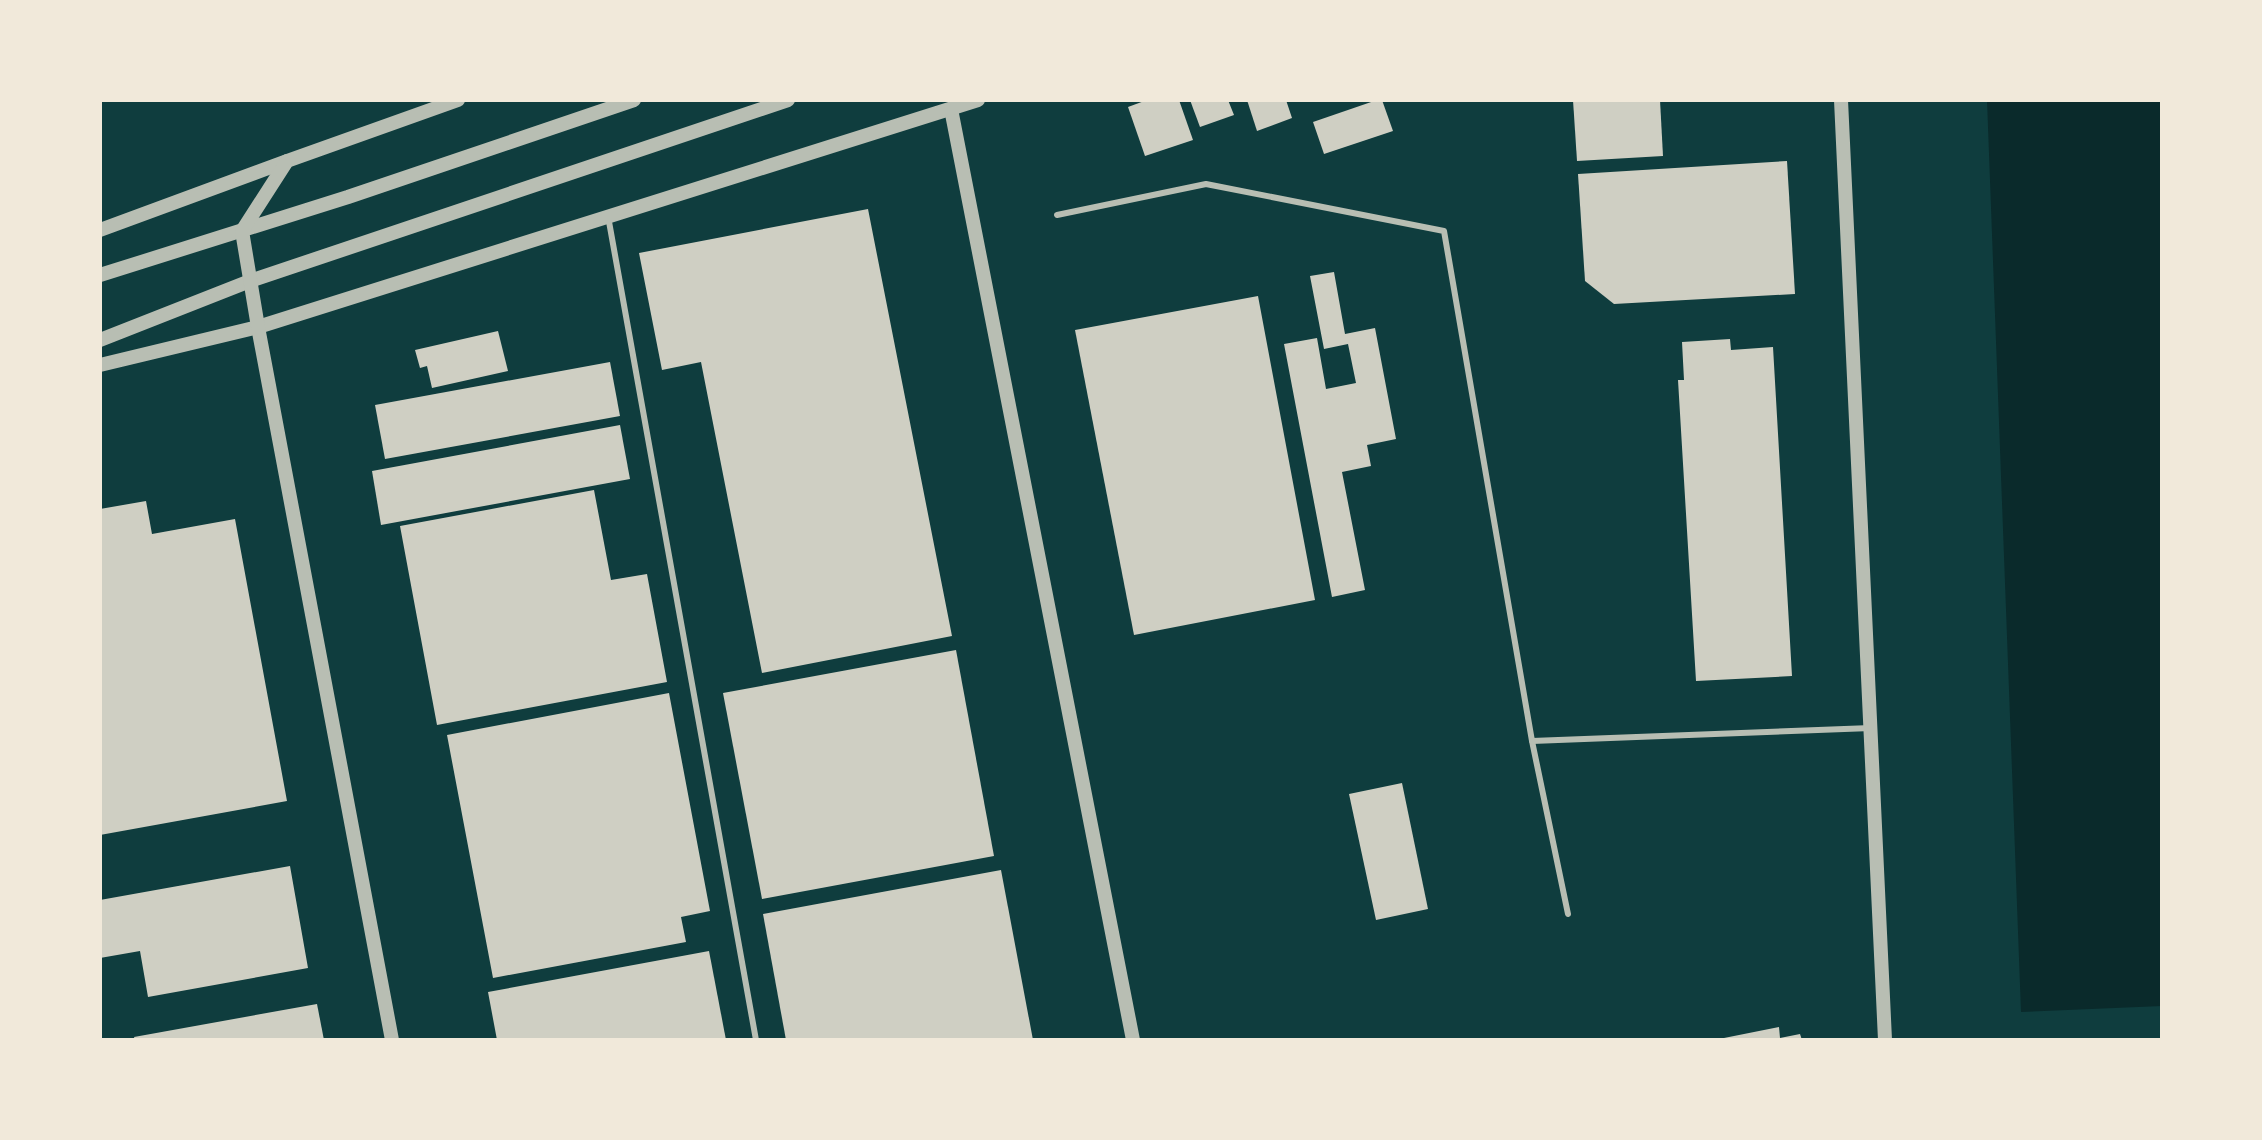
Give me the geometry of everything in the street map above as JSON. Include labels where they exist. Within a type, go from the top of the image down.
[{"type":"street","points":[[100,230],[458,100]]},
{"type":"street","points":[[100,275],[242,231],[634,100]]},
{"type":"street","points":[[100,340],[250,281],[788,100]]},
{"type":"street","points":[[100,365],[258,327],[978,100]]},
{"type":"street","points":[[1841,100],[1885,1040]]},
{"type":"street","points":[[951,109],[1133,1040]]},
{"type":"street","points":[[287,161],[242,231],[392,1040]]},
{"type":"lane","points":[[1057,215],[1206,184],[1444,231],[1532,741],[1568,914]]},
{"type":"lane","points":[[608,216],[756,1040]]},
{"type":"lane","points":[[1532,741],[1871,728]]},
{"type":"water","points":[[1987,100],[2162,100],[2162,1006],[2021,1012]]},
{"type":"building","points":[[1147,100],[1179,100],[1193,140],[1145,156],[1128,107]]},
{"type":"building","points":[[1190,100],[1228,100],[1234,115],[1200,127]]},
{"type":"building","points":[[1247,100],[1286,100],[1292,118],[1257,131]]},
{"type":"building","points":[[1382,100],[1393,131],[1324,154],[1313,122]]},
{"type":"building","points":[[1573,100],[1660,100],[1663,156],[1577,161]]},
{"type":"building","points":[[1787,161],[1795,294],[1614,304],[1585,281],[1578,174]]},
{"type":"building","points":[[868,209],[952,636],[762,673],[701,362],[662,370],[639,253]]},
{"type":"building","points":[[1334,272],[1345,334],[1375,328],[1396,439],[1367,445],[1371,466],[1342,472],[1365,590],[1332,597],[1284,344],[1317,338],[1326,389],[1356,383],[1348,344],[1324,349],[1310,276]]},
{"type":"building","points":[[1258,296],[1315,600],[1134,635],[1075,330]]},
{"type":"building","points":[[498,331],[508,371],[432,388],[427,366],[420,368],[415,350]]},
{"type":"building","points":[[1730,339],[1731,350],[1773,347],[1792,676],[1696,681],[1678,380],[1684,380],[1682,342]]},
{"type":"building","points":[[610,362],[620,416],[385,459],[375,405]]},
{"type":"building","points":[[620,425],[630,479],[381,525],[372,471]]},
{"type":"building","points":[[594,490],[611,580],[647,574],[667,682],[437,725],[400,526]]},
{"type":"building","points":[[146,501],[152,534],[235,519],[287,801],[100,835],[100,509]]},
{"type":"building","points":[[956,650],[994,856],[762,899],[723,693]]},
{"type":"building","points":[[669,693],[710,911],[681,917],[686,942],[493,978],[447,735]]},
{"type":"building","points":[[1402,783],[1428,909],[1376,920],[1349,794]]},
{"type":"building","points":[[290,866],[308,968],[148,997],[140,951],[100,958],[100,900]]},
{"type":"building","points":[[1001,870],[1033,1040],[786,1040],[763,914]]},
{"type":"building","points":[[709,951],[726,1040],[497,1040],[488,992]]},
{"type":"building","points":[[317,1004],[324,1040],[135,1040],[134,1037]]},
{"type":"building","points":[[1779,1027],[1780,1038],[1800,1034],[1802,1040],[1714,1040]]}]
